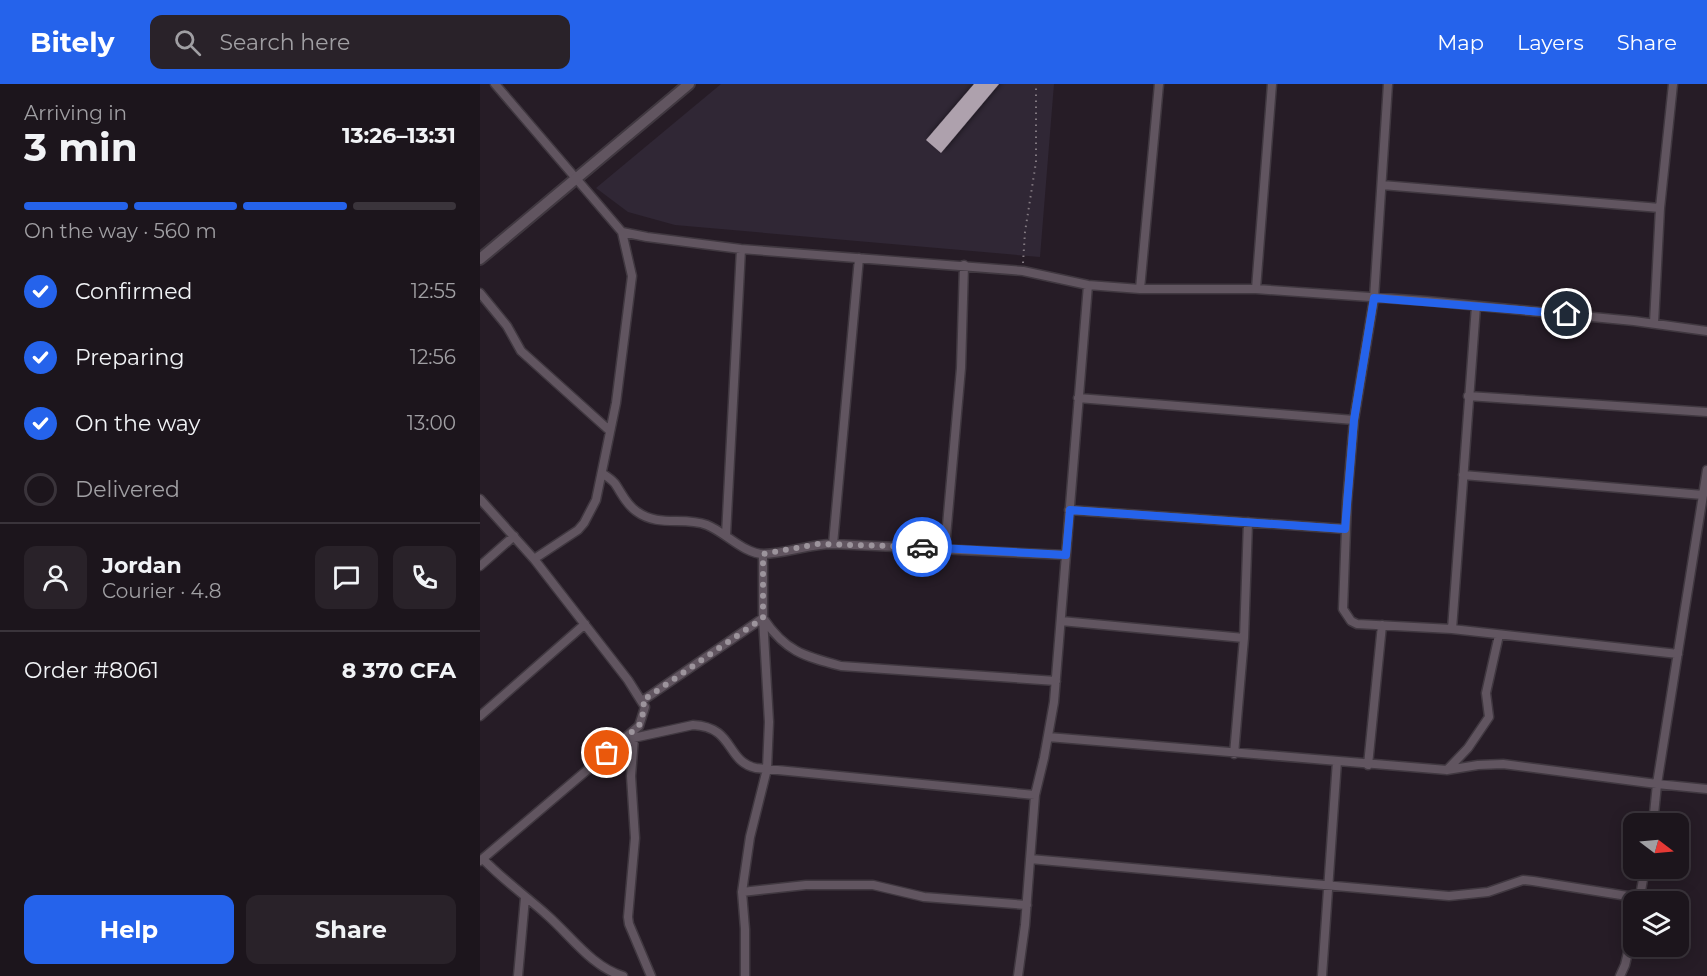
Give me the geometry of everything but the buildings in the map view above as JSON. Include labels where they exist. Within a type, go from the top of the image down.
[{"type":"street","points":[[495,84],[622,232],[632,276],[610,431],[596,500],[578,530],[534,559]]},
{"type":"street","points":[[480,259],[688,84]]},
{"type":"street","points":[[1140,289],[1159,84]]},
{"type":"street","points":[[1256,289],[1272,84]]},
{"type":"street","points":[[1388,84],[1374,298],[1354,420],[1345,529],[1343,609],[1351,621],[1357,624],[1452,629],[1678,654]]},
{"type":"street","points":[[1654,323],[1660,208],[1673,84]]},
{"type":"street","points":[[1382,185],[1660,208]]},
{"type":"street","points":[[622,232],[741,249],[1023,271],[1088,285],[1140,289],[1256,289],[1476,306],[1654,323],[1707,331]]},
{"type":"street","points":[[726,535],[741,249]]},
{"type":"street","points":[[833,544],[859,258]]},
{"type":"street","points":[[945,548],[961,368],[964,265]]},
{"type":"street","points":[[1018,976],[1027,905],[1035,795],[1048,737],[1056,681],[1088,285]]},
{"type":"street","points":[[480,293],[507,327],[520,351],[610,431]]},
{"type":"street","points":[[1452,629],[1476,306]]},
{"type":"street","points":[[1468,396],[1707,412]]},
{"type":"street","points":[[1078,398],[1354,420]]},
{"type":"street","points":[[1654,813],[1707,470]]},
{"type":"street","points":[[602,473],[615,483],[627,502],[644,515],[671,523],[701,524],[726,535],[746,549],[763,554],[818,544],[833,544],[1066,555]]},
{"type":"street","points":[[1463,475],[1703,495]]},
{"type":"street","points":[[480,499],[534,559],[645,707],[639,726],[482,860],[550,917],[598,964],[623,976]]},
{"type":"street","points":[[1070,510],[1345,529]]},
{"type":"street","points":[[1234,754],[1244,638],[1248,522]]},
{"type":"street","points":[[480,566],[513,536]]},
{"type":"street","points":[[745,976],[742,892],[750,837],[767,769],[769,722],[763,618],[763,554]]},
{"type":"street","points":[[763,618],[775,635],[793,650],[840,666],[1056,681]]},
{"type":"street","points":[[642,701],[763,618]]},
{"type":"street","points":[[1061,621],[1244,638]]},
{"type":"street","points":[[480,716],[585,624]]},
{"type":"street","points":[[1368,765],[1382,626]]},
{"type":"street","points":[[1447,770],[1468,748],[1489,717],[1486,693],[1499,635]]},
{"type":"street","points":[[622,740],[693,725],[711,728],[721,734],[744,764],[756,768],[1035,795]]},
{"type":"street","points":[[1048,737],[1447,770],[1503,764],[1707,789]]},
{"type":"street","points":[[634,738],[631,776],[635,838],[628,924],[651,976]]},
{"type":"street","points":[[1322,976],[1337,761]]},
{"type":"street","points":[[1030,859],[1449,896],[1488,892],[1523,880],[1623,897]]},
{"type":"street","points":[[742,892],[806,885],[873,885],[924,897],[1027,905]]},
{"type":"street","points":[[518,976],[525,898]]},
{"type":"street","points":[[1620,976],[1627,957]]},
{"type":"path","points":[[1023,271],[1025,232],[1036,162],[1036,84]]},
{"type":"shaded area","points":[[721,84],[1054,84],[1040,257],[675,225],[628,212],[596,188]]},
{"type":"way so far","points":[[607,753],[639,726],[645,707],[642,701],[763,618],[763,554],[818,544],[922,547]]},
{"type":"route","points":[[922,547],[1066,555],[1070,510],[1345,529],[1354,420],[1374,298],[1567,314]]}]
